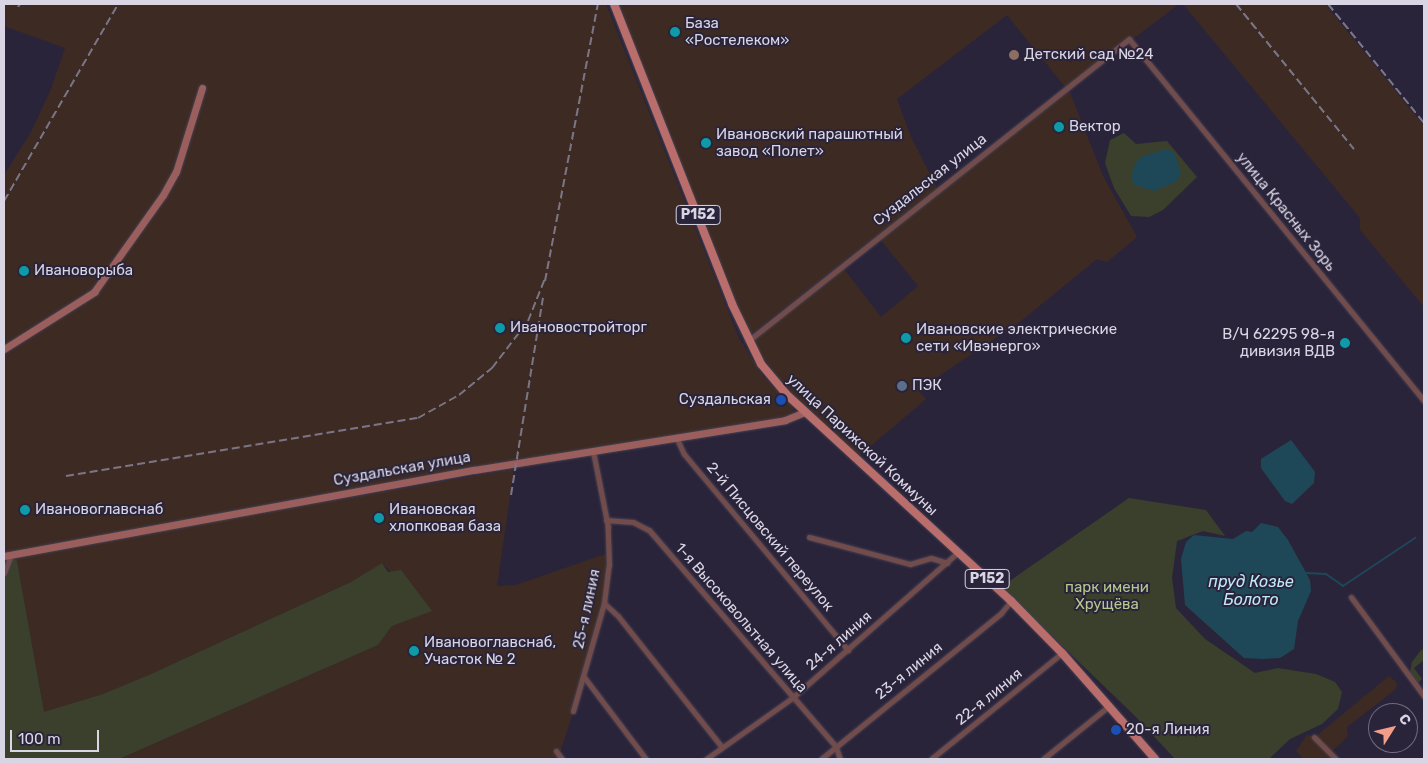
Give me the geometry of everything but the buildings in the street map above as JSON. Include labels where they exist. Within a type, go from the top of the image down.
[{"type":"main road","name":"улица Парижской Коммуны","points":[[614,4],[748,342],[773,381],[1011,600],[1062,653],[1153,758]]},
{"type":"main road","points":[[4,349],[94,292],[163,195],[176,172],[202,88]]},
{"type":"main road","name":"Суздальская улица","points":[[8,555],[593,451],[785,420],[805,412]]},
{"type":"street","name":"Суздальская улица","points":[[748,342],[1129,39]]},
{"type":"street","name":"улица Красных Зорь","points":[[1129,39],[1424,400]]},
{"type":"street","name":"2-й Писцовский переулок","points":[[676,437],[684,454],[848,650]]},
{"type":"street","name":"25-я линия","points":[[572,711],[584,677],[604,603],[609,566],[606,520],[593,451]]},
{"type":"street","name":"1-я Высоковольтная улица","points":[[606,520],[633,522],[649,530],[836,747],[840,759]]},
{"type":"street","points":[[809,537],[910,564],[931,558],[947,563]]},
{"type":"street","name":"24-я линия","points":[[706,759],[792,698],[958,552]]},
{"type":"street","points":[[4,573],[8,555]]},
{"type":"street","points":[[1350,597],[1424,696]]},
{"type":"street","name":"23-я линия","points":[[821,759],[1001,613],[1011,600]]},
{"type":"street","points":[[604,603],[618,616],[722,746]]},
{"type":"street","name":"22-я линия","points":[[930,759],[1062,653]]},
{"type":"street","points":[[584,677],[646,759]]},
{"type":"street","points":[[1043,759],[1109,706]]},
{"type":"street","points":[[1314,736],[1336,759]]},
{"type":"street","points":[[556,751],[562,759]]},
{"type":"shaded area","points":[[4,4],[606,4],[739,338],[764,377],[792,405],[795,415],[4,553],[4,175],[31,132],[51,89],[65,48],[4,26]]},
{"type":"shaded area","points":[[615,4],[1179,4],[1133,39],[1127,37],[1065,87],[1007,15],[897,99],[911,137],[937,188],[749,336]]},
{"type":"shaded area","points":[[1183,4],[1325,4],[1424,126],[1424,307],[1360,230],[1360,218]]},
{"type":"shaded area","points":[[1069,90],[1103,176],[1137,237],[1107,262],[1097,259],[1021,321],[918,390],[926,399],[859,456],[779,381],[752,342],[844,269],[881,317],[918,286],[880,239]]},
{"type":"shaded area","points":[[514,469],[497,586],[516,585],[611,552],[613,566],[605,616],[558,759],[119,759],[378,645],[392,626],[431,611],[382,563],[351,582],[151,674],[103,694],[44,713],[17,561],[12,556]]},
{"type":"shaded area","points":[[1389,676],[1397,683],[1396,689],[1378,703],[1368,703],[1368,711],[1347,727],[1348,736],[1331,752],[1315,737]]},
{"type":"shaded area","points":[[1307,735],[1311,736],[1333,759],[1303,759],[1296,751]]},
{"type":"green space","points":[[1124,133],[1136,144],[1167,141],[1197,177],[1163,210],[1149,217],[1131,216],[1114,188],[1105,163],[1110,140]]},
{"type":"green space","name":"парк имени Хрущёва","points":[[1129,498],[1206,510],[1225,536],[1203,531],[1177,541],[1172,578],[1176,608],[1205,639],[1255,673],[1278,668],[1316,674],[1335,682],[1342,692],[1338,709],[1322,724],[1290,739],[1269,759],[1175,759],[1134,715],[1001,587]]},
{"type":"green space","points":[[12,556],[17,561],[44,712],[103,694],[151,674],[351,582],[382,563],[388,572],[401,570],[432,611],[392,626],[378,645],[119,759],[4,759],[4,576]]},
{"type":"green space","points":[[1421,650],[1424,650],[1424,660],[1414,668],[1422,679],[1417,684],[1410,672],[1412,662]]},
{"type":"water","points":[[1165,149],[1174,152],[1181,173],[1177,181],[1154,191],[1135,185],[1131,178],[1135,164],[1141,157]]},
{"type":"water","points":[[1291,440],[1315,472],[1314,483],[1292,504],[1285,501],[1261,468],[1261,459]]},
{"type":"water","name":"пруд Козье Болото","points":[[1261,523],[1278,527],[1288,540],[1310,580],[1311,591],[1298,621],[1294,649],[1280,658],[1244,658],[1185,605],[1181,559],[1186,542],[1194,535],[1233,539],[1246,531],[1252,532]]},
{"type":"waterway","points":[[1306,573],[1326,574],[1343,586],[1415,538]]},
{"type":"railway","points":[[4,201],[118,4]]},
{"type":"railway","points":[[545,281],[598,4]]},
{"type":"railway","points":[[1236,4],[1354,149]]},
{"type":"railway","points":[[1328,4],[1424,123]]},
{"type":"railway","points":[[66,476],[418,418],[459,395],[492,368],[528,321],[546,276]]},
{"type":"railway","points":[[511,495],[543,298]]},
{"type":"place","name":"База «Ростелеком»","points":[[675,32]]},
{"type":"place","name":"Детский сад №24","points":[[1014,55]]},
{"type":"place","name":"Вектор","points":[[1059,127]]},
{"type":"place","name":"Ивановский парашютный завод «Полет»","points":[[706,143]]},
{"type":"place","name":"Ивановорыба","points":[[24,271]]},
{"type":"place","name":"Ивановостройторг","points":[[500,328]]},
{"type":"place","name":"Ивановские электрические сети «Ивэнерго»","points":[[906,338]]},
{"type":"place","name":"В/Ч 62295 98-я дивизия ВДВ","points":[[1345,343]]},
{"type":"place","name":"ПЭК","points":[[902,386]]},
{"type":"place","name":"Суздальская","points":[[781,400]]},
{"type":"place","name":"Ивановоглавснаб","points":[[25,510]]},
{"type":"place","name":"Ивановская хлопковая база","points":[[379,518]]},
{"type":"place","name":"Ивановоглавснаб, Участок № 2","points":[[414,651]]},
{"type":"place","name":"20-я Линия","points":[[1116,730]]}]
